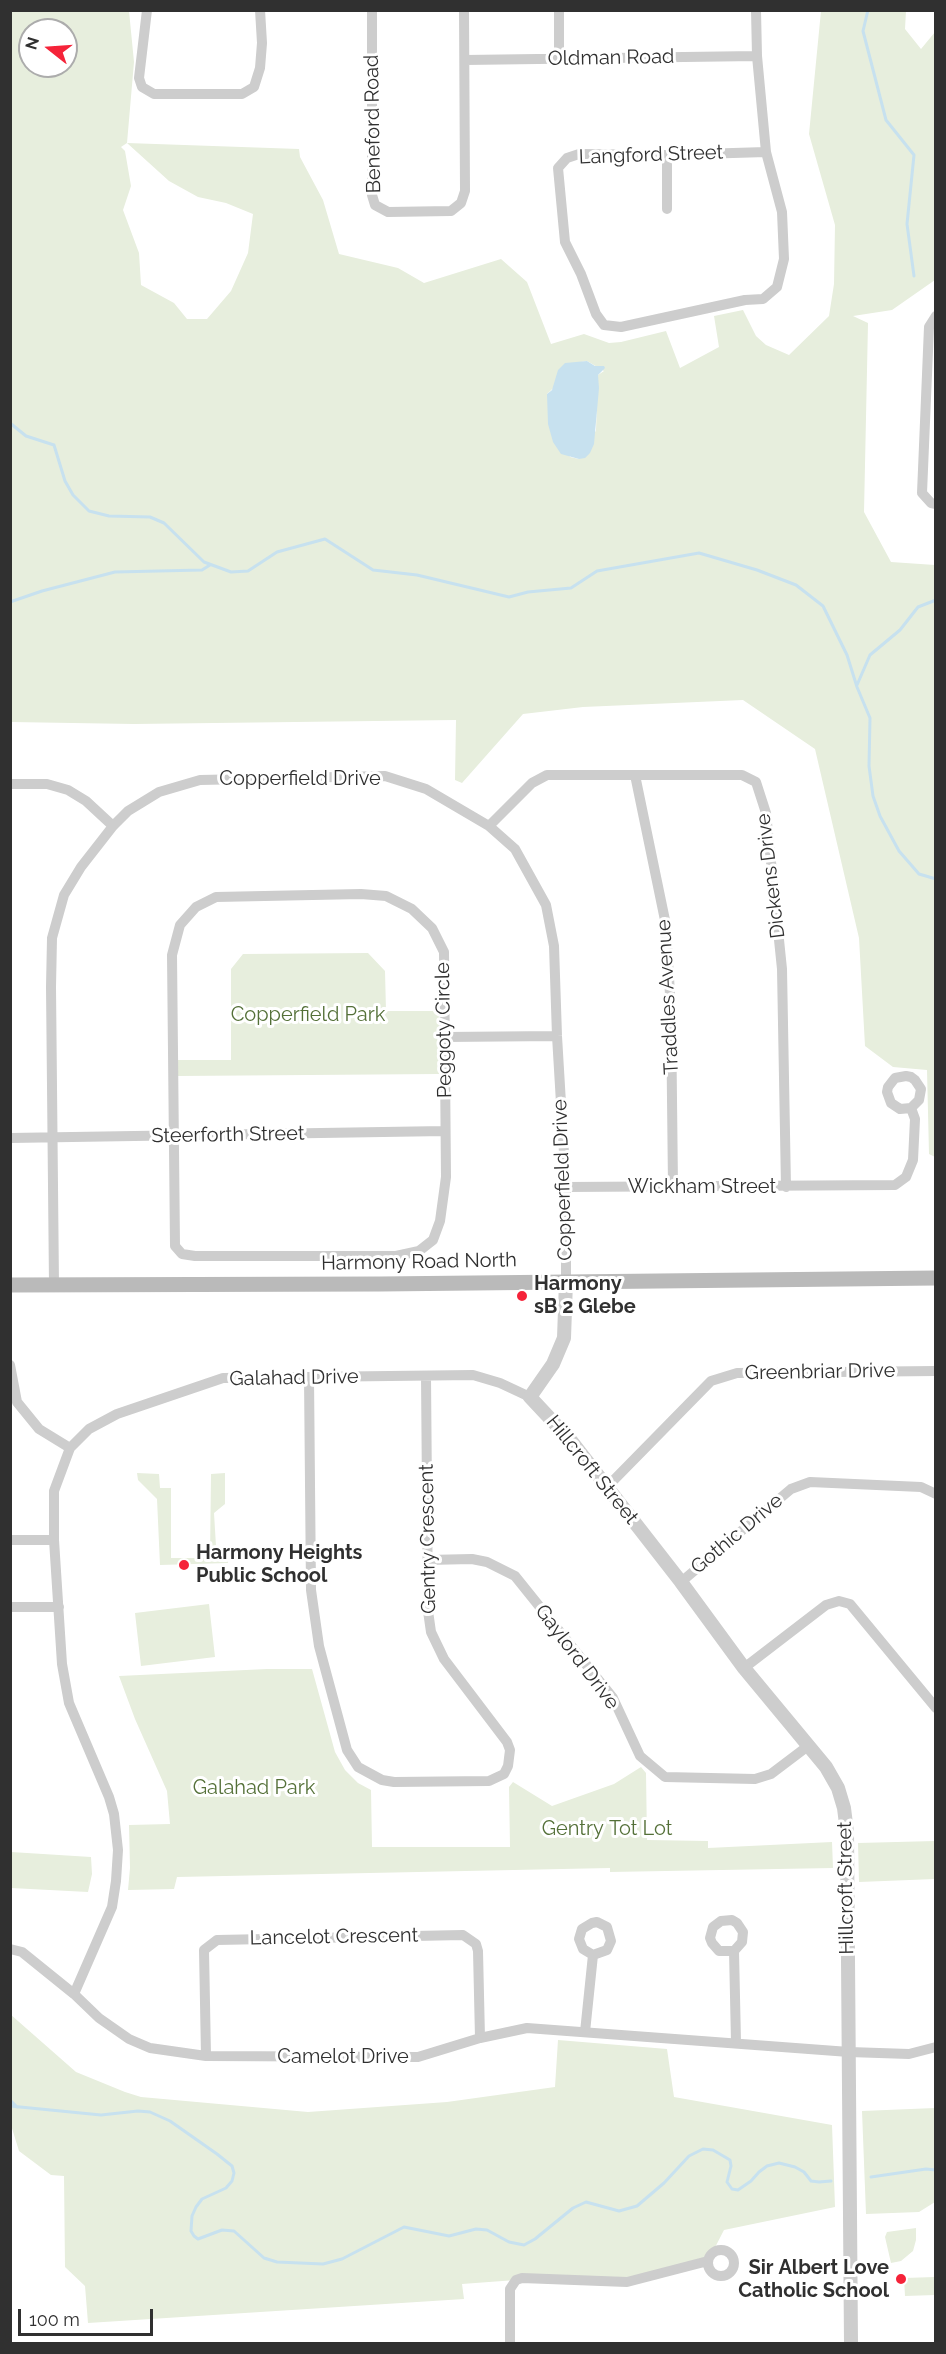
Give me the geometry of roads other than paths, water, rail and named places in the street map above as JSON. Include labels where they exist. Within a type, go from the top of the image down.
[{"type":"main road","name":"Harmony Road North","points":[[10,1285],[936,1278]]},
{"type":"street","points":[[147,10],[139,78],[142,87],[154,94],[242,94],[254,87],[261,60],[260,10]]},
{"type":"street","name":"Beneford Road","points":[[372,10],[372,195],[375,205],[388,212],[451,211],[461,203],[465,191],[464,10]]},
{"type":"street","points":[[559,10],[559,59]]},
{"type":"street","name":"Langford Street","points":[[756,10],[757,56],[766,152],[782,212],[784,259],[777,287],[763,299],[745,300],[621,327],[604,325],[596,314],[581,274],[565,242],[558,168],[567,158],[579,154],[667,155],[766,152]]},
{"type":"street","name":"Oldman Road","points":[[465,60],[757,56]]},
{"type":"street","points":[[667,155],[667,209]]},
{"type":"street","points":[[936,316],[929,327],[922,493],[931,503],[936,504]]},
{"type":"street","name":"Dickens Drive","points":[[489,826],[532,783],[547,775],[742,775],[756,782],[766,813],[782,969],[786,1187]]},
{"type":"street","name":"Traddles Avenue","points":[[635,775],[666,925],[671,1012],[673,1186]]},
{"type":"street","name":"Copperfield Drive","points":[[54,1285],[52,938],[64,895],[81,867],[113,826],[128,811],[159,792],[200,780],[384,776],[426,789],[489,826],[515,849],[546,905],[554,946],[566,1187],[566,1281]]},
{"type":"street","points":[[10,784],[47,784],[68,790],[86,801],[113,826]]},
{"type":"street","name":"Peggoty Circle","points":[[361,894],[386,896],[412,909],[432,928],[444,952],[445,1131],[446,1177],[440,1221],[433,1240],[419,1251],[396,1256],[195,1256],[182,1254],[175,1246],[172,955],[180,925],[196,907],[216,897],[361,894]]},
{"type":"street","points":[[445,1037],[557,1036]]},
{"type":"street","name":"Wickham Street","points":[[566,1187],[895,1185],[906,1177],[913,1160],[915,1119],[911,1108]]},
{"type":"street","name":"Steerforth Street","points":[[10,1138],[445,1131]]},
{"type":"street","points":[[530,1397],[553,1364],[564,1338],[566,1281]]},
{"type":"street","points":[[10,1365],[17,1402],[39,1430],[70,1448]]},
{"type":"street","name":"Greenbriar Drive","points":[[607,1487],[711,1381],[737,1373],[936,1371]]},
{"type":"street","name":"Galahad Drive","points":[[74,1994],[112,1907],[118,1850],[114,1814],[109,1797],[69,1702],[64,1683],[54,1540],[54,1491],[70,1448],[89,1429],[117,1414],[223,1378],[473,1375],[500,1383],[530,1397]]},
{"type":"street","name":"Gentry Crescent","points":[[309,1377],[311,1590],[319,1646],[347,1750],[358,1767],[382,1780],[394,1782],[489,1781],[498,1779],[504,1774],[508,1766],[510,1750],[507,1742],[437,1648],[428,1611],[426,1376]]},
{"type":"street","name":"Hillcroft Street","points":[[530,1397],[558,1425],[607,1487],[744,1668],[826,1767],[838,1788],[844,1808],[847,1832],[851,2343]]},
{"type":"street","name":"Gothic Drive","points":[[681,1582],[791,1489],[810,1482],[921,1487],[936,1494]]},
{"type":"street","points":[[10,1540],[54,1540]]},
{"type":"street","name":"Gaylord Drive","points":[[427,1560],[472,1559],[487,1562],[515,1576],[613,1698],[640,1756],[665,1777],[755,1779],[771,1774],[808,1746]]},
{"type":"street","points":[[744,1668],[826,1605],[839,1601],[849,1604],[936,1708]]},
{"type":"street","points":[[10,1607],[59,1607]]},
{"type":"street","name":"Lancelot Crescent","points":[[206,2056],[204,1950],[217,1940],[464,1935],[476,1944],[478,1951],[480,2038]]},
{"type":"street","name":"Camelot Drive","points":[[10,1949],[22,1952],[74,1994],[99,2018],[129,2039],[150,2048],[206,2056],[418,2057],[480,2038],[526,2028],[849,2052],[909,2054],[936,2047]]},
{"type":"street","points":[[734,1951],[736,2042]]},
{"type":"street","points":[[585,2032],[593,1955]]},
{"type":"street","points":[[510,2343],[510,2289],[516,2280],[522,2278],[627,2282],[708,2260]]},
{"type":"water","points":[[587,361],[605,368],[598,375],[594,444],[585,458],[579,459],[561,454],[553,442],[548,424],[547,394],[552,390],[558,370],[565,363]]},
{"type":"waterway","points":[[868,10],[863,31],[886,120],[914,155],[907,224],[914,276]]},
{"type":"waterway","points":[[10,423],[26,436],[54,445],[65,481],[73,495],[89,511],[109,516],[150,517],[164,523],[204,562],[231,572],[248,571],[277,552],[325,539],[373,570],[417,575],[509,597],[528,592],[571,588],[597,571],[699,553],[757,570],[796,585],[823,606],[847,655],[870,718],[869,766],[873,796],[880,816],[899,851],[919,874],[936,879]]},
{"type":"waterway","points":[[10,602],[115,572],[202,570],[210,565]]},
{"type":"waterway","points":[[857,685],[870,655],[900,630],[918,607],[936,600]]},
{"type":"waterway","points":[[10,2100],[17,2107]]},
{"type":"waterway","points":[[10,2106],[101,2115],[150,2112],[170,2121],[232,2166],[234,2173],[232,2181],[226,2188],[202,2199],[196,2207],[192,2216],[191,2231],[194,2236],[198,2239],[222,2230],[234,2231],[264,2258],[277,2262],[323,2264],[342,2259],[404,2227],[449,2236],[476,2229],[487,2230],[509,2242],[524,2245],[535,2239],[573,2208],[586,2202],[619,2211],[637,2206],[664,2183],[689,2156],[703,2149],[713,2150],[730,2160],[731,2166],[727,2182],[732,2189],[738,2190],[767,2166],[779,2163],[804,2172],[811,2181],[831,2181]]},
{"type":"waterway","points":[[871,2177],[926,2169],[936,2170]]},
{"type":"place","name":"Harmony sB 2 Glebe","points":[[522,1296]]},
{"type":"place","name":"Harmony Heights Public School","points":[[184,1565]]},
{"type":"place","name":"Sir Albert Love Catholic School","points":[[901,2279]]},
{"type":"park label","name":"Copperfield Park","points":[[308,1015]]},
{"type":"park label","name":"Galahad Park","points":[[254,1788]]},
{"type":"park label","name":"Gentry Tot Lot","points":[[607,1829]]}]
